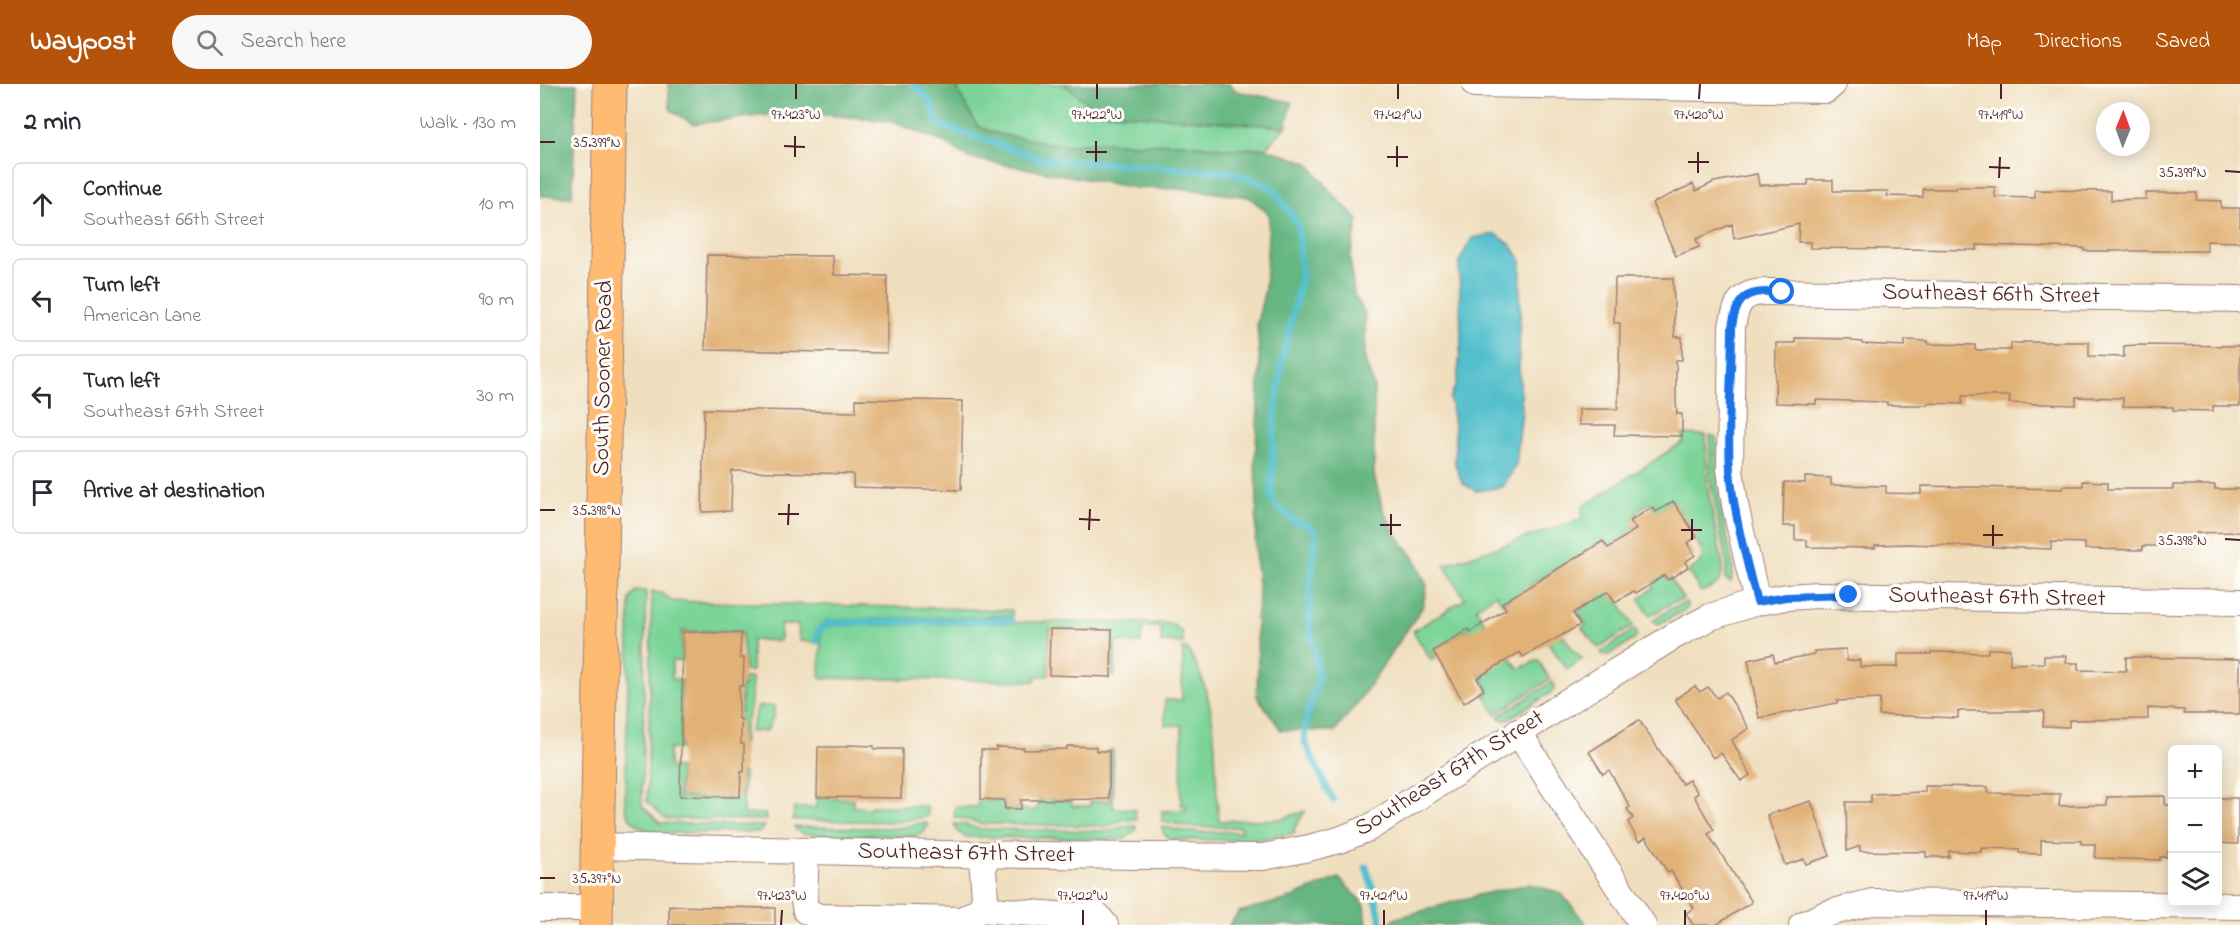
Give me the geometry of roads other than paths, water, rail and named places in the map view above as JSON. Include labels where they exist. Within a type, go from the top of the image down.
[{"type":"main road","name":"South Sooner Road","points":[[596,917],[610,84]]},
{"type":"street","points":[[1475,84],[1826,90],[1833,84]]},
{"type":"street","name":"Southeast 66th Street","points":[[1757,602],[1735,505],[1730,469],[1732,327],[1736,309],[1743,298],[1752,293],[1767,292],[2240,299]]},
{"type":"street","name":"Southeast 67th Street","points":[[597,846],[982,855],[1263,857],[1339,840],[1369,828],[1518,732],[1674,636],[1710,617],[1757,602],[1818,595],[2240,602]]},
{"type":"street","points":[[1518,732],[1643,925]]},
{"type":"street","points":[[806,851],[804,902],[806,911],[818,921],[962,920],[981,909],[986,899],[982,855]]},
{"type":"street","points":[[1802,925],[1850,906],[1882,902],[2240,906]]},
{"type":"street","points":[[540,908],[596,917]]},
{"type":"street","points":[[981,909],[1070,916],[1097,915],[1105,925]]},
{"type":"water","points":[[1496,234],[1511,245],[1521,260],[1519,369],[1522,410],[1516,465],[1503,487],[1476,491],[1462,483],[1455,464],[1455,432],[1450,398],[1457,382],[1461,341],[1459,262],[1472,238]]},
{"type":"waterway","points":[[913,84],[930,101],[938,124],[1041,159],[1230,172],[1273,188],[1298,225],[1301,278],[1282,362],[1274,427],[1271,496],[1276,507],[1295,521],[1311,526],[1316,533],[1310,585],[1310,626],[1319,678],[1307,714],[1304,741],[1333,800]]},
{"type":"waterway","points":[[817,641],[818,631],[828,623],[1011,620]]},
{"type":"waterway","points":[[1366,867],[1382,925]]}]
